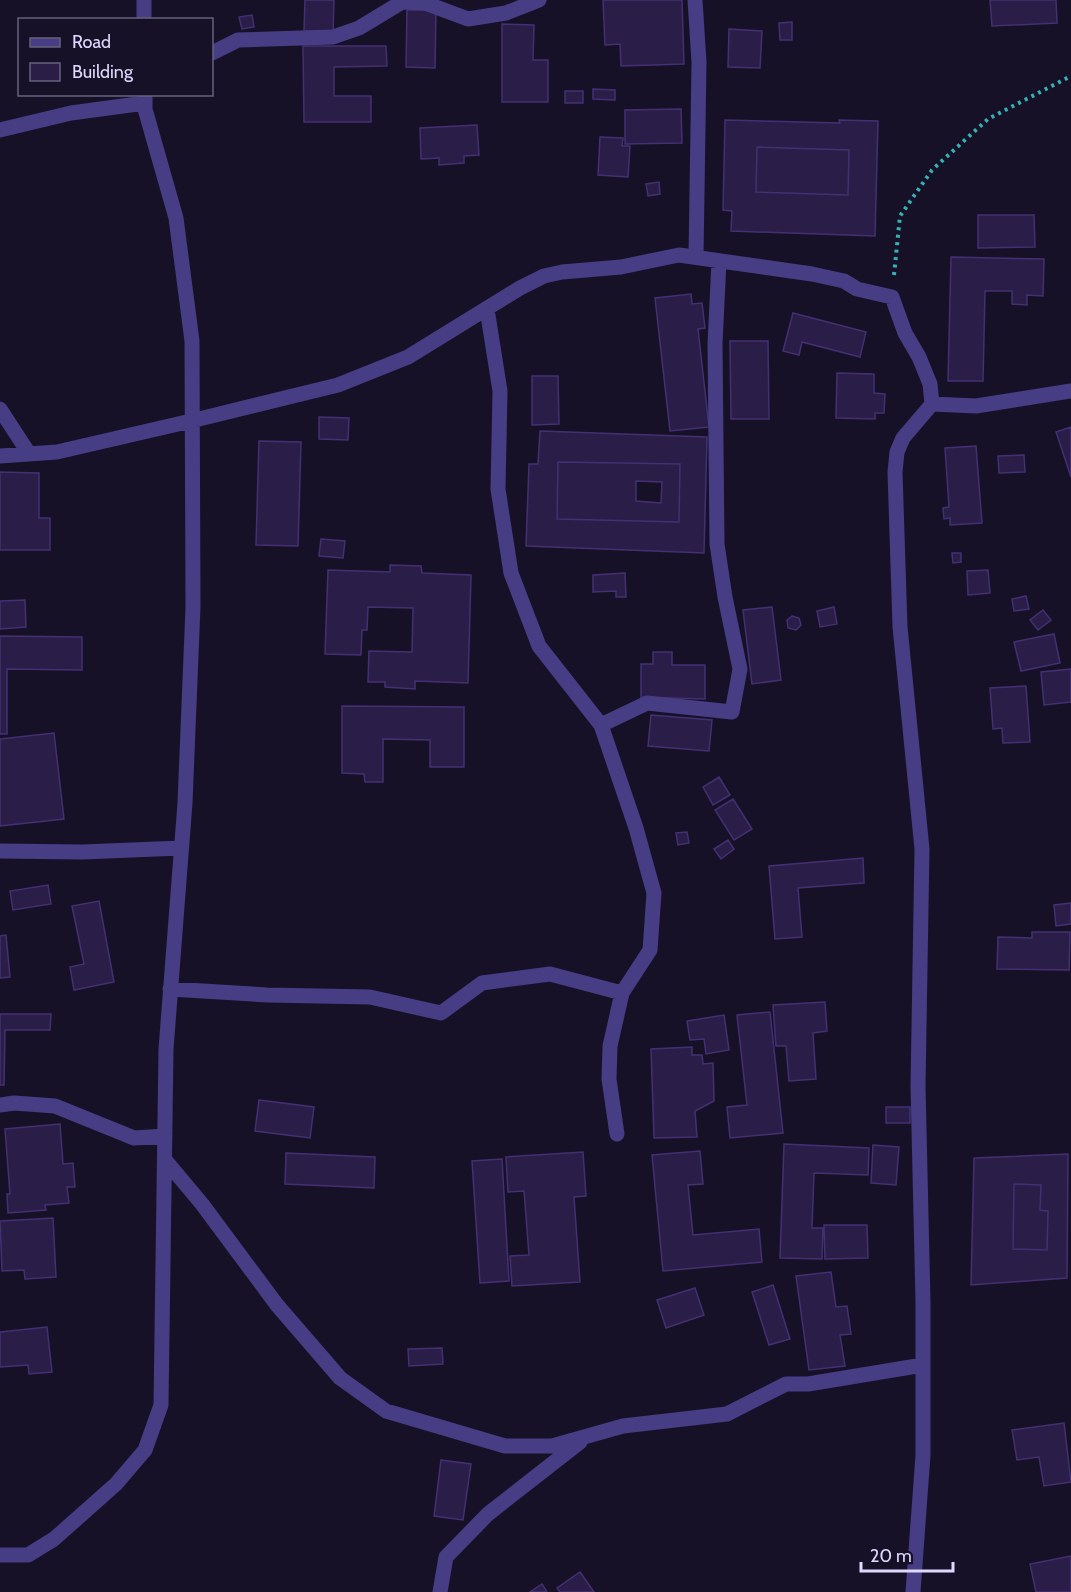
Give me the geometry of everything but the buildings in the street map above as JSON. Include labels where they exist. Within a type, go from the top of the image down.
[{"type":"street","points":[[144,0],[144,18]]},
{"type":"street","points":[[213,52],[238,40],[333,37],[359,28],[402,2],[425,3],[468,19],[506,13],[539,0]]},
{"type":"street","points":[[695,0],[699,62],[696,257]]},
{"type":"street","points":[[0,130],[70,113],[145,99],[145,109],[176,218],[192,341],[193,607],[181,848],[166,1049],[161,1405],[145,1450],[116,1484],[54,1539],[28,1555],[0,1555]]},
{"type":"street","points":[[0,456],[28,452],[57,452],[316,391],[370,373],[408,357],[520,288],[553,274],[621,267],[679,255],[812,274],[844,281],[857,289],[892,297],[905,333],[919,357],[930,384],[932,404],[903,438],[897,452],[895,472],[900,627],[921,849],[918,1086],[923,1455],[913,1592]]},
{"type":"street","points":[[601,725],[647,703],[732,712],[740,669],[717,544],[715,344],[719,261]]},
{"type":"street","points":[[487,309],[500,391],[498,489],[511,573],[539,646],[601,725],[636,828],[654,893],[650,950],[622,993],[610,1046],[609,1079],[617,1134]]},
{"type":"street","points":[[932,404],[976,406],[1071,391]]},
{"type":"street","points":[[0,409],[28,452]]},
{"type":"street","points":[[0,851],[83,852],[181,848]]},
{"type":"street","points":[[170,989],[267,995],[369,997],[441,1013],[482,983],[550,974],[622,993]]},
{"type":"street","points":[[0,1105],[14,1103],[55,1106],[134,1138],[165,1136]]},
{"type":"street","points":[[166,1161],[202,1204],[277,1305],[340,1378],[386,1411],[505,1446],[552,1446],[623,1426],[727,1414],[786,1384],[808,1384],[923,1365]]},
{"type":"street","points":[[440,1592],[446,1557],[488,1514],[585,1438]]},
{"type":"path","points":[[892,297],[900,216],[932,170],[988,119],[1071,76]]}]
